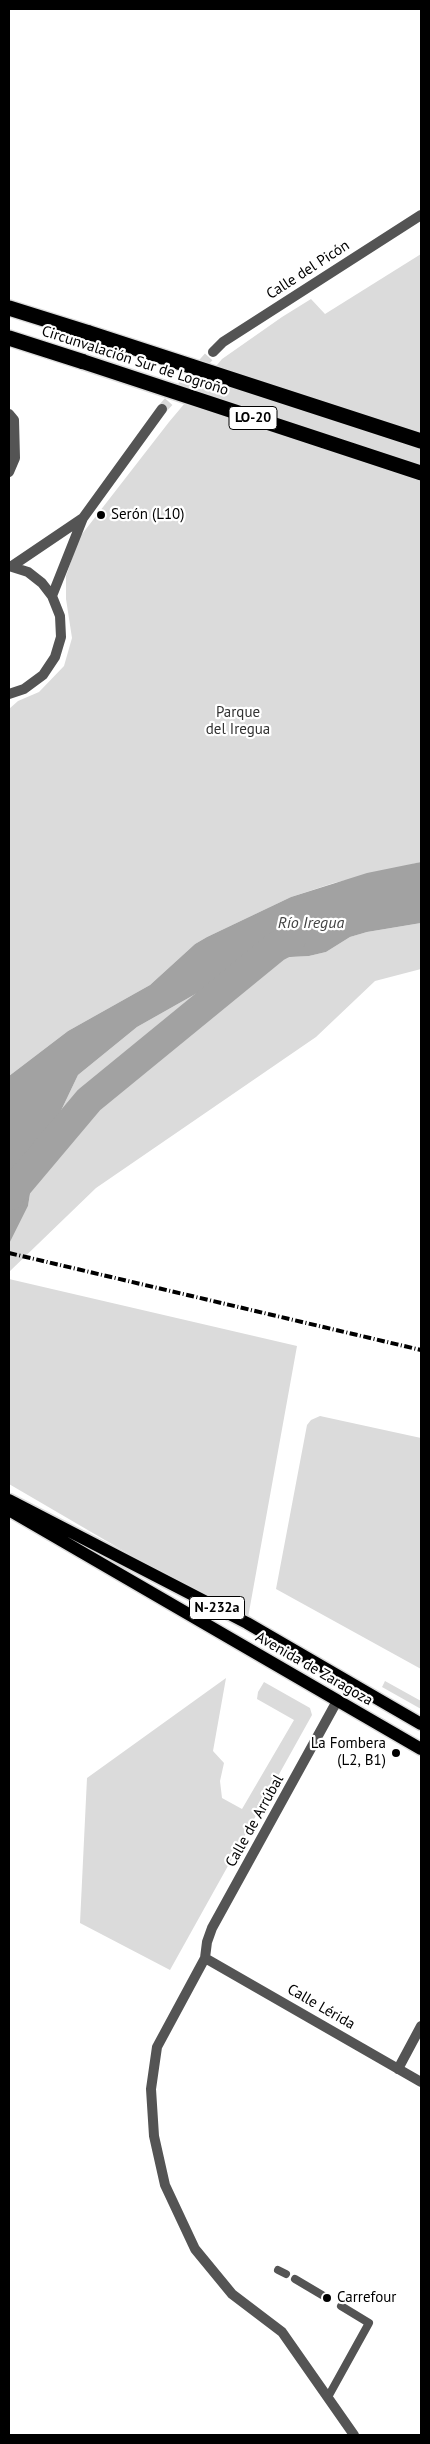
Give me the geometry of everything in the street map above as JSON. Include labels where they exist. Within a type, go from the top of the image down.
[{"type":"highway","name":"Circunvalación Sur de Logroño","points":[[9,308],[421,442]]},
{"type":"highway","name":"Circunvalación Sur de Logroño","points":[[9,338],[421,473]]},
{"type":"main road","name":"Avenida de Zaragoza","points":[[9,1500],[247,1623],[421,1724]]},
{"type":"main road","name":"Avenida de Zaragoza","points":[[9,1510],[421,1749]]},
{"type":"street","name":"Calle del Picón","points":[[213,352],[223,342],[421,215]]},
{"type":"street","points":[[52,596],[83,518],[162,409]]},
{"type":"street","points":[[9,414],[14,420],[14,458],[9,472]]},
{"type":"street","points":[[10,566],[83,518]]},
{"type":"street","points":[[9,694],[24,689],[43,675],[55,657],[61,637],[60,616],[52,596],[42,583],[28,572],[10,566]]},
{"type":"street","name":"Calle de Arrúbal","points":[[337,1701],[212,1928],[207,1942],[205,1958],[157,2046],[151,2088],[154,2136],[165,2185],[194,2249],[232,2294],[282,2332],[354,2435]]},
{"type":"street","name":"Calle Lérida","points":[[205,1958],[421,2082]]},
{"type":"street","points":[[398,2068],[421,2026]]},
{"type":"lane","points":[[278,2270],[286,2274]]},
{"type":"lane","points":[[295,2280],[322,2295]]},
{"type":"lane","points":[[328,2397],[369,2323],[340,2306]]},
{"type":"green space","name":"Parque del Iregua","points":[[421,254],[421,862],[334,883],[291,897],[207,937],[195,944],[150,985],[68,1031],[9,1076],[9,709],[18,701],[39,692],[64,666],[72,638],[66,599],[66,576],[79,538],[169,422],[222,359],[311,299],[325,314]]},
{"type":"green space","points":[[421,923],[421,969],[375,981],[316,1037],[96,1188],[9,1272],[9,1244],[28,1206],[38,1144],[58,1117],[78,1075],[137,1027],[245,966],[272,958],[309,956],[326,952],[350,937],[367,932]]},
{"type":"green space","points":[[9,1279],[297,1346],[247,1623],[9,1484]]},
{"type":"green space","points":[[320,1416],[421,1438],[421,1669],[276,1589],[307,1425],[311,1420]]},
{"type":"green space","points":[[226,1678],[213,1751],[224,1763],[220,1781],[222,1798],[242,1809],[294,1720],[257,1699],[258,1692],[264,1682],[310,1708],[312,1715],[170,1970],[80,1923],[87,1778]]},
{"type":"green space","points":[[385,1681],[421,1701],[421,1709],[382,1687]]},
{"type":"water","name":"Río Iregua","points":[[421,862],[421,923],[367,932],[350,937],[326,952],[309,956],[272,958],[245,966],[137,1027],[78,1075],[58,1117],[38,1144],[28,1206],[9,1244],[9,1076],[68,1031],[150,985],[195,944],[207,937],[291,897],[367,873]]},
{"type":"waterway","name":"Río Iregua","points":[[9,1195],[89,1100],[276,947],[291,939]]},
{"type":"tunnel","points":[[162,409],[213,352]]},
{"type":"railway","points":[[9,1253],[421,1350]]},
{"type":"place","name":"Serón (L10)","points":[[101,515]]},
{"type":"place","name":"La Fombera (L2, B1)","points":[[396,1753]]},
{"type":"place","name":"Carrefour","points":[[327,2298]]}]
